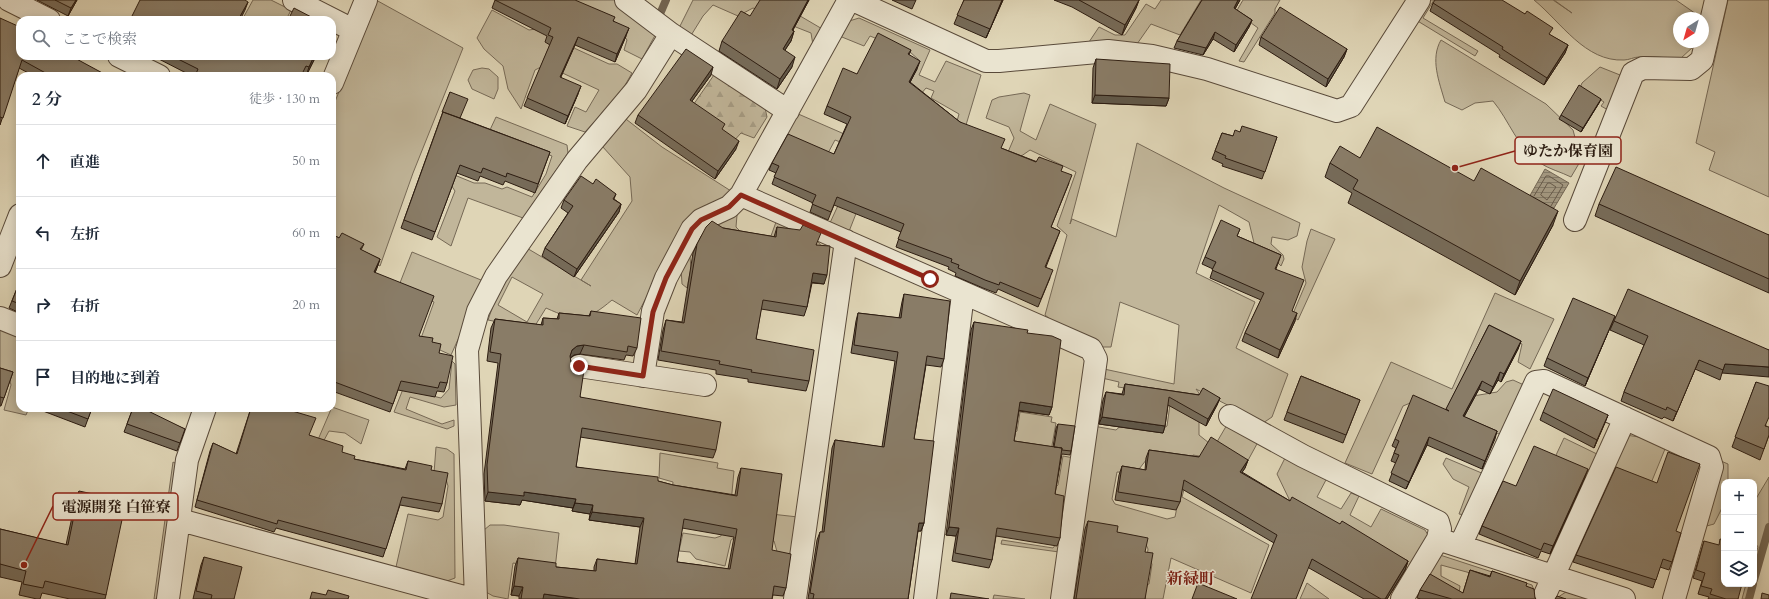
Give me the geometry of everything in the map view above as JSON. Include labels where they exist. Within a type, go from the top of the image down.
[{"type":"street","points":[[9,0],[41,16]]},
{"type":"street","points":[[294,0],[325,16]]},
{"type":"street","points":[[336,73],[366,0]]},
{"type":"street","points":[[626,0],[671,34],[788,110]]},
{"type":"street","points":[[643,376],[653,312],[666,278],[692,229],[701,220],[729,207],[741,195],[849,0]]},
{"type":"street","points":[[853,0],[986,60],[999,61],[1108,51],[1152,56],[1207,70],[1337,111],[1351,106],[1419,0]]},
{"type":"street","points":[[1576,220],[1633,73],[1643,68],[1691,69],[1702,60],[1716,0]]},
{"type":"street","points":[[336,21],[353,30]]},
{"type":"street","points":[[476,599],[467,350],[478,311],[496,276],[577,160],[636,90],[671,34]]},
{"type":"street","points":[[127,60],[151,72]]},
{"type":"street","points":[[741,195],[963,294],[1091,349],[1096,359],[1062,599]]},
{"type":"street","points":[[0,266],[16,225]]},
{"type":"street","points":[[795,599],[846,241]]},
{"type":"street","points":[[925,599],[963,294]]},
{"type":"street","points":[[0,318],[16,324]]},
{"type":"street","points":[[579,366],[705,386]]},
{"type":"street","points":[[1460,546],[1536,382],[1544,381],[1709,457],[1712,466],[1674,599]]},
{"type":"street","points":[[168,599],[187,460],[204,412]]},
{"type":"street","points":[[1230,416],[1303,456],[1438,522],[1440,529],[1438,539],[1402,599]]},
{"type":"street","points":[[1543,599],[1625,418]]},
{"type":"street","points":[[180,520],[472,599]]},
{"type":"street","points":[[1438,539],[1624,599]]},
{"type":"green space","points":[[253,0],[271,0],[291,10],[288,16],[244,16]]},
{"type":"green space","points":[[376,0],[463,48],[413,173],[380,266],[336,246],[336,99]]},
{"type":"green space","points":[[556,0],[616,0],[658,30],[642,59],[624,50],[627,40],[620,30],[563,43],[609,64],[617,64],[632,73],[620,94],[585,132],[567,126],[575,107],[586,112],[599,90],[556,70],[541,67],[535,70],[521,109],[508,89],[503,66],[484,49],[477,38],[492,10],[529,30],[536,29]]},
{"type":"green space","points":[[693,0],[773,0],[824,30],[813,45],[811,33],[783,22],[767,13],[753,8],[738,16],[713,5],[703,16],[690,37],[678,30]]},
{"type":"green space","points":[[1161,0],[1201,0],[1180,35],[1151,24],[1137,44],[1089,42],[1099,27],[1115,35],[1125,35],[1146,4],[1155,9]]},
{"type":"green space","points":[[1243,0],[1280,0],[1275,9],[1275,13],[1244,62],[1239,61],[1258,28],[1236,12]]},
{"type":"green space","points":[[1429,0],[1434,0],[1423,18],[1478,51],[1475,56],[1416,20]]},
{"type":"green space","points":[[1534,0],[1553,0],[1572,13],[1554,0],[1676,0],[1693,12],[1673,12],[1673,48],[1692,48],[1680,59],[1637,57],[1628,60],[1610,59],[1597,55],[1574,39]]},
{"type":"green space","points":[[1728,0],[1769,0],[1769,197],[1709,170],[1715,152],[1696,143]]},
{"type":"green space","points":[[859,18],[930,50],[919,75],[935,82],[946,61],[981,75],[960,145],[951,142],[959,114],[931,98],[934,91],[926,88],[915,101],[907,90],[919,60],[910,52],[870,36],[864,46],[837,35],[846,22]]},
{"type":"green space","points":[[1441,40],[1546,104],[1573,130],[1581,160],[1571,177],[1551,169],[1532,157],[1520,142],[1493,101],[1475,103],[1462,110],[1445,102],[1438,78],[1436,62],[1436,55]]},
{"type":"green space","points":[[1600,67],[1620,75],[1608,110],[1601,106],[1604,102],[1580,88],[1582,83]]},
{"type":"green space","points":[[482,68],[489,69],[498,77],[498,89],[494,99],[472,89],[468,80],[473,70]]},
{"type":"green space","points":[[716,72],[765,108],[767,117],[754,138],[741,133],[732,143],[689,111]]},
{"type":"green space","points":[[1024,93],[1030,95],[1020,131],[1036,140],[1050,104],[1096,124],[1070,224],[1072,219],[1116,237],[1137,143],[1224,188],[1300,223],[1297,236],[1288,240],[1272,237],[1271,244],[1283,255],[1284,259],[1281,266],[1269,254],[1254,243],[1249,222],[1219,205],[1196,273],[1255,302],[1236,348],[1288,374],[1272,417],[1263,423],[1196,389],[1199,393],[1199,435],[1214,447],[1228,423],[1258,442],[1246,464],[1193,455],[1182,497],[1269,545],[1251,593],[1171,558],[1163,599],[1108,599],[1149,584],[1152,564],[1147,557],[1148,549],[1144,540],[1096,528],[1086,545],[1077,545],[1093,426],[1116,430],[1124,423],[1161,430],[1167,426],[1170,404],[1165,394],[1118,387],[1119,382],[1102,378],[1104,369],[1174,384],[1179,325],[1120,302],[1111,347],[1101,347],[1055,323],[1045,315],[1067,235],[1057,226],[1076,172],[1030,150],[1017,159],[997,178],[1014,138],[1009,127],[986,118],[992,100],[999,97]],"holes":[[[1150,455],[1178,502],[1175,517],[1167,519],[1115,504],[1112,499],[1117,472],[1136,473]]]},
{"type":"green space","points":[[796,113],[881,150],[848,234],[829,225],[841,199],[874,155],[835,140],[827,155],[785,135]]},
{"type":"green space","points":[[622,116],[662,147],[731,191],[662,268],[637,315],[612,300],[595,312],[581,318],[566,316],[546,308],[533,329],[488,320],[496,297],[525,247],[591,286],[581,280],[632,201],[630,177],[602,146]],"holes":[[[512,277],[543,294],[527,322],[498,305]]]},
{"type":"green space","points":[[496,117],[567,145],[568,153],[523,218],[468,198],[451,246],[437,237],[455,191],[449,182],[452,174],[474,183],[485,183],[502,189],[507,187],[532,197],[546,174],[552,156],[489,132]]},
{"type":"green space","points":[[737,215],[736,227],[741,232],[771,236],[776,222],[811,236],[821,246],[824,252],[805,249],[806,242],[794,235],[777,234],[769,243],[736,239],[733,242],[707,229],[690,257],[691,268],[687,288],[682,284],[681,268],[694,239],[704,227]]},
{"type":"green space","points":[[1311,229],[1335,239],[1298,320],[1292,316],[1306,283],[1302,267]]},
{"type":"green space","points":[[412,252],[481,280],[483,284],[451,355],[420,341],[434,302],[398,288]]},
{"type":"green space","points":[[1495,293],[1554,319],[1530,369],[1518,362],[1522,344],[1490,330],[1473,396],[1497,392],[1506,382],[1513,380],[1524,385],[1501,435],[1455,412],[1441,417],[1415,401],[1403,406],[1372,474],[1345,463],[1391,362],[1452,389]]},
{"type":"green space","points":[[0,329],[16,335],[16,412],[27,412],[26,415],[4,410],[11,385],[9,377],[0,374]]},
{"type":"green space","points":[[452,361],[455,364],[456,405],[444,407],[410,397],[406,409],[442,424],[454,420],[454,426],[447,429],[394,412],[403,389],[441,398],[449,389]]},
{"type":"green space","points":[[336,408],[369,420],[361,444],[345,433],[329,431],[322,444],[317,442],[330,412],[336,412]]},
{"type":"green space","points":[[1020,412],[1052,417],[1051,422],[1056,423],[1051,451],[962,429],[1011,436],[1017,431]]},
{"type":"green space","points":[[1626,435],[1639,437],[1665,449],[1649,488],[1614,467]]},
{"type":"green space","points":[[1564,438],[1599,455],[1586,484],[1550,468]]},
{"type":"green space","points":[[436,447],[447,449],[454,454],[455,578],[447,581],[396,567],[408,514],[438,520],[443,517],[448,486],[445,476],[434,473]]},
{"type":"green space","points":[[660,453],[718,463],[717,468],[734,471],[731,503],[735,510],[798,517],[788,590],[774,541],[739,534],[731,540],[725,566],[696,559],[690,552],[679,551],[683,533],[715,538],[721,536],[725,511],[669,519],[673,482],[659,478]]},
{"type":"green space","points":[[1063,456],[1074,458],[1059,552],[1001,544],[1002,540],[1053,548],[1056,544],[1052,491],[1058,485]]},
{"type":"green space","points":[[1286,456],[1327,478],[1317,497],[1341,509],[1351,493],[1359,496],[1350,515],[1371,527],[1381,509],[1425,530],[1428,535],[1395,591],[1290,501],[1277,474]]},
{"type":"green space","points":[[1446,458],[1484,474],[1465,515],[1459,514],[1469,487],[1453,479],[1443,464]]},
{"type":"green space","points":[[1721,461],[1728,464],[1728,479],[1721,479],[1721,510],[1714,524],[1703,527]]},
{"type":"green space","points":[[173,462],[177,464],[160,599],[154,599]]},
{"type":"green space","points":[[1769,477],[1769,536],[1757,578],[1758,547],[1757,497]]},
{"type":"green space","points":[[490,525],[504,525],[559,533],[555,569],[513,563],[508,599],[493,596],[486,592],[484,530]]},
{"type":"green space","points":[[1440,555],[1532,585],[1535,593],[1518,586],[1441,565],[1441,576],[1460,586],[1459,594],[1422,579]]},
{"type":"green space","points":[[1307,583],[1329,599],[1300,599]]},
{"type":"green space","points":[[1745,587],[1754,587],[1751,599],[1742,599]]},
{"type":"green space","points":[[1566,592],[1589,599],[1555,599]]},
{"type":"green space","points":[[994,595],[1025,599],[993,599]]},
{"type":"water","points":[[1545,169],[1569,183],[1551,213],[1528,199]]},
{"type":"building","points":[[55,0],[76,0],[71,8]]},
{"type":"building","points":[[140,0],[245,0],[248,2],[240,16],[132,16]]},
{"type":"building","points":[[495,0],[575,0],[615,17],[613,21],[629,28],[617,54],[578,37],[560,77],[581,86],[568,116],[527,98],[553,37],[548,35],[551,28]]},
{"type":"building","points":[[760,0],[808,0],[792,30],[794,31],[783,49],[795,57],[780,79],[722,41],[741,11],[750,16]]},
{"type":"building","points":[[964,0],[1002,0],[990,29],[957,15]]},
{"type":"building","points":[[1079,0],[1139,0],[1125,25]]},
{"type":"building","points":[[1202,0],[1238,0],[1234,8],[1252,20],[1236,45],[1215,32],[1206,48],[1177,41]]},
{"type":"building","points":[[1435,0],[1502,0],[1525,14],[1527,11],[1553,28],[1549,34],[1568,45],[1547,78],[1502,49],[1503,47],[1433,3]]},
{"type":"building","points":[[1280,7],[1347,49],[1328,79],[1261,37]]},
{"type":"building","points":[[294,8],[309,16],[290,16]]},
{"type":"building","points":[[0,18],[16,25],[16,60],[22,60],[18,72],[16,72],[16,78],[3,118],[0,117]]},
{"type":"building","points":[[878,33],[911,50],[908,54],[920,61],[909,82],[960,122],[1005,139],[1001,148],[1036,162],[1039,157],[1063,166],[1061,171],[1072,175],[1051,227],[1060,231],[1045,267],[1053,270],[1041,299],[1000,282],[999,285],[985,280],[958,268],[959,265],[951,262],[952,259],[898,239],[904,224],[837,197],[831,212],[812,204],[816,195],[774,177],[779,166],[772,163],[788,134],[834,154],[851,117],[827,106],[843,68],[857,74]]},
{"type":"building","points":[[686,49],[713,67],[690,100],[725,124],[722,129],[739,141],[718,171],[638,115]]},
{"type":"building","points":[[1096,59],[1170,64],[1169,98],[1095,95]]},
{"type":"building","points":[[22,60],[78,60],[101,72],[44,72]]},
{"type":"building","points":[[180,60],[312,60],[309,67],[306,66],[303,72],[197,72],[198,69]]},
{"type":"building","points":[[1579,85],[1601,99],[1583,128],[1561,115]]},
{"type":"building","points":[[450,92],[468,99],[460,118],[442,112]]},
{"type":"building","points":[[443,112],[550,152],[538,184],[507,173],[506,177],[483,168],[481,173],[460,165],[435,232],[404,220]]},
{"type":"building","points":[[1242,126],[1277,137],[1265,172],[1225,158],[1226,156],[1215,151],[1222,133],[1233,136],[1235,130],[1240,132]]},
{"type":"building","points":[[1377,127],[1474,181],[1481,168],[1558,211],[1520,281],[1353,189],[1358,180],[1330,163],[1340,146],[1360,158]]},
{"type":"building","points":[[1616,167],[1769,235],[1769,279],[1599,204]]},
{"type":"building","points":[[581,176],[593,184],[596,179],[616,194],[613,199],[621,204],[577,269],[545,248],[573,206],[564,200]]},
{"type":"building","points":[[1221,220],[1240,229],[1237,236],[1281,255],[1275,269],[1304,280],[1292,311],[1297,313],[1280,350],[1245,333],[1264,293],[1212,270],[1216,262],[1205,257]]},
{"type":"building","points":[[712,221],[723,228],[776,237],[777,227],[800,230],[803,225],[821,233],[816,245],[830,246],[827,275],[813,273],[807,307],[763,300],[756,339],[814,350],[809,381],[751,372],[752,370],[719,364],[720,361],[661,351],[666,320],[684,323],[697,244],[706,227]]},
{"type":"building","points":[[342,233],[364,244],[360,249],[380,259],[374,272],[434,296],[419,336],[433,338],[432,342],[441,344],[439,353],[453,356],[447,383],[440,382],[438,388],[401,381],[393,404],[336,383],[336,236],[339,238]]},
{"type":"building","points":[[1628,289],[1769,350],[1769,367],[1725,364],[1723,370],[1699,360],[1677,412],[1667,407],[1666,410],[1624,392],[1648,336],[1614,321]]},
{"type":"building","points":[[16,291],[16,302],[12,301]]},
{"type":"building","points":[[904,294],[950,301],[944,359],[927,356],[914,439],[934,441],[924,523],[919,523],[908,599],[813,599],[814,594],[810,593],[820,532],[824,532],[835,440],[884,447],[898,352],[854,345],[858,313],[901,318]]},
{"type":"building","points":[[1573,298],[1615,316],[1588,378],[1547,358]]},
{"type":"building","points":[[591,311],[641,318],[637,348],[628,346],[627,352],[584,345],[577,346],[572,350],[570,356],[571,362],[575,367],[584,370],[580,397],[721,422],[716,450],[582,428],[576,467],[658,477],[658,481],[673,485],[737,496],[741,468],[782,474],[772,550],[791,554],[786,588],[774,586],[772,599],[580,599],[544,594],[543,599],[521,599],[523,587],[514,586],[518,558],[556,563],[556,567],[596,571],[597,559],[637,564],[644,518],[592,512],[593,505],[575,503],[576,499],[524,492],[524,496],[488,492],[487,465],[501,354],[490,352],[495,319],[543,325],[543,318],[559,319],[559,313],[590,316]],"holes":[[[684,519],[737,529],[730,569],[677,562]]]},
{"type":"building","points":[[974,322],[1028,330],[1027,333],[1052,336],[1061,340],[1052,407],[1020,402],[1014,441],[1062,448],[1055,494],[1064,496],[1060,538],[997,528],[992,560],[955,553],[959,528],[949,527]]},
{"type":"building","points":[[1489,325],[1521,341],[1504,374],[1500,372],[1493,387],[1482,381],[1463,416],[1497,431],[1485,461],[1429,437],[1409,482],[1391,473],[1399,455],[1394,453],[1399,441],[1395,439],[1413,395],[1449,411],[1446,409]]},
{"type":"building","points":[[0,368],[13,372],[4,398],[0,397]]},
{"type":"building","points":[[1301,376],[1360,400],[1346,435],[1287,412]]},
{"type":"building","points":[[1756,382],[1769,386],[1769,417],[1765,426],[1769,427],[1769,435],[1764,449],[1735,437]]},
{"type":"building","points":[[1125,384],[1199,395],[1203,388],[1220,398],[1208,419],[1169,397],[1165,426],[1102,417],[1106,392],[1124,395]]},
{"type":"building","points":[[1553,389],[1608,415],[1597,440],[1543,412]]},
{"type":"building","points":[[70,412],[91,412],[88,419]]},
{"type":"building","points":[[132,412],[150,412],[185,429],[180,443],[127,424]]},
{"type":"building","points":[[250,412],[296,412],[316,418],[309,435],[343,446],[342,452],[355,456],[354,459],[406,470],[408,461],[432,466],[431,470],[448,473],[442,504],[402,497],[386,549],[278,520],[277,524],[197,500],[213,443],[237,454]]},
{"type":"building","points":[[1058,424],[1075,426],[1071,451],[1054,447]]},
{"type":"building","points":[[1211,437],[1248,460],[1240,472],[1290,501],[1292,497],[1340,524],[1342,521],[1408,561],[1385,599],[1381,599],[1312,559],[1296,599],[1251,599],[1277,535],[1184,480],[1180,502],[1118,492],[1122,466],[1146,470],[1149,450],[1199,457]]},
{"type":"building","points":[[1534,446],[1588,469],[1553,546],[1544,543],[1541,550],[1482,526],[1503,481],[1516,486]]},
{"type":"building","points":[[1668,452],[1700,464],[1676,531],[1681,533],[1672,562],[1663,559],[1656,580],[1576,555],[1616,467],[1657,483]]},
{"type":"building","points":[[79,491],[126,501],[106,595],[45,581],[43,588],[23,584],[26,571],[0,564],[0,529],[68,545]]},
{"type":"building","points":[[1088,521],[1118,526],[1117,532],[1148,538],[1145,552],[1153,553],[1145,599],[1076,599]]},
{"type":"building","points":[[1721,539],[1721,587],[1741,587],[1738,599],[1726,599],[1710,594],[1712,589],[1701,586],[1705,573],[1696,570],[1704,541],[1719,545]]},
{"type":"building","points":[[204,557],[242,567],[234,599],[211,599],[212,595],[196,591]]},
{"type":"building","points":[[1470,570],[1490,577],[1492,571],[1527,583],[1526,586],[1534,589],[1536,599],[1452,599],[1420,590],[1430,574],[1463,593]]},
{"type":"building","points":[[1198,583],[1237,599],[1192,599]]},
{"type":"building","points":[[328,590],[349,596],[348,599],[310,599],[312,592],[326,595]]},
{"type":"building","points":[[951,593],[989,599],[950,599]]},
{"type":"building","points":[[1762,593],[1769,595],[1769,599],[1761,599]]},
{"type":"building","points":[[1557,596],[1566,599],[1555,599]]},
{"type":"waterway","points":[[661,23],[660,14],[666,0]]},
{"type":"waterway","points":[[1757,569],[1769,527]]},
{"type":"waterway","points":[[1749,599],[1752,587]]},
{"type":"place","name":"ゆたか保育園","points":[[1455,168]]},
{"type":"place","name":"電源開発 白笹寮","points":[[24,565]]},
{"type":"district","name":"新緑町","points":[[1191,579]]},
{"type":"route","points":[[579,366],[643,376],[650,322],[653,312],[666,278],[692,229],[701,220],[729,207],[741,195],[930,279]]}]
